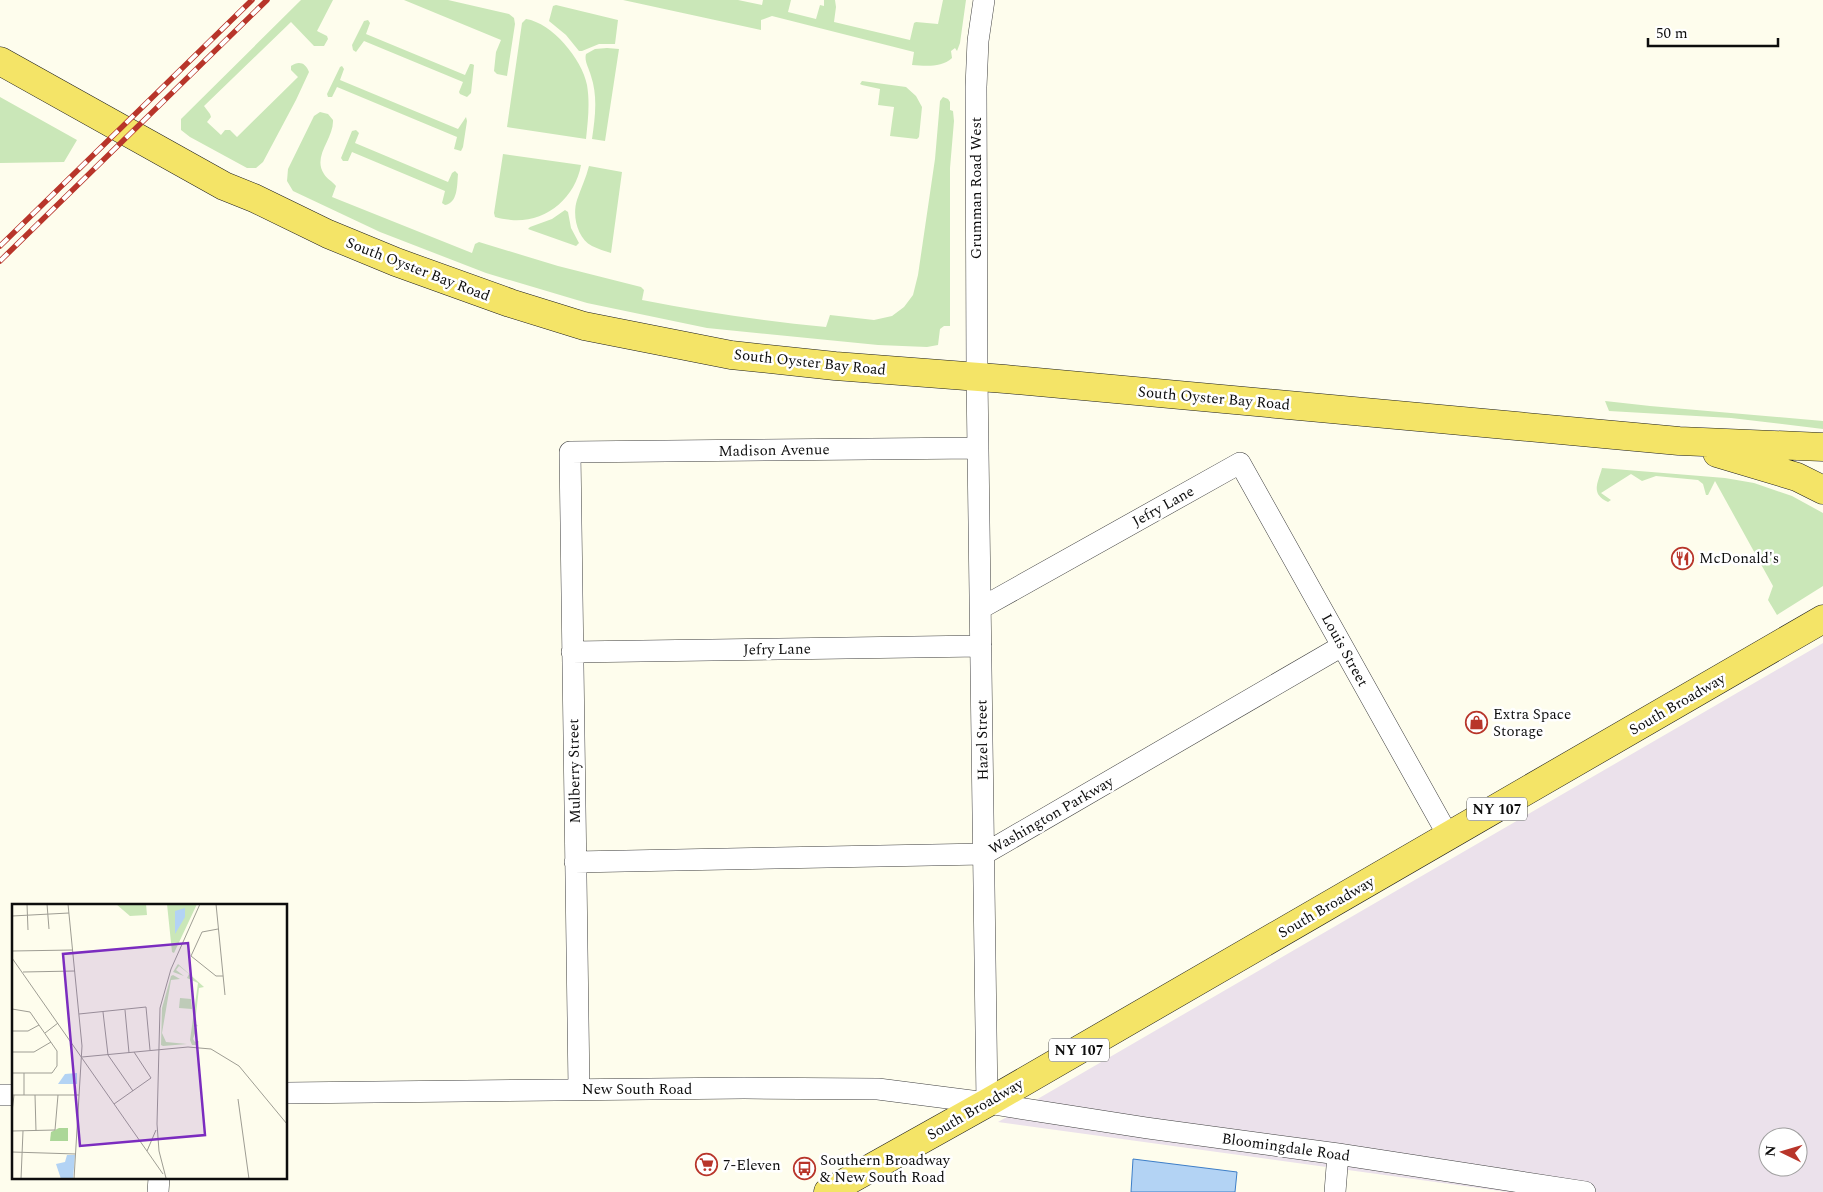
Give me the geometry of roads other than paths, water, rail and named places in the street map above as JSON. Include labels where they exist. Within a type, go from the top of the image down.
[{"type":"main road","name":"South Oyster Bay Road","points":[[0,61],[224,186],[254,198],[328,234],[379,255],[510,303],[584,326],[731,355],[835,366],[977,377],[1679,441],[1823,447]]},
{"type":"main road","name":"South Oyster Bay Road","points":[[1679,441],[1797,477],[1823,490]]},
{"type":"main road","name":"South Broadway","points":[[828,1192],[987,1103],[1823,619]]},
{"type":"street","name":"Grumman Road West","points":[[977,377],[976,87],[978,41],[984,0]]},
{"type":"street","name":"Hazel Street","points":[[977,377],[987,1103]]},
{"type":"street","name":"Madison Avenue","points":[[570,452],[978,448]]},
{"type":"street","name":"Mulberry Street","points":[[570,452],[579,1089]]},
{"type":"street","name":"Jefry Lane","points":[[981,608],[1240,464]]},
{"type":"street","name":"Louis Street","points":[[1240,464],[1449,836]]},
{"type":"street","name":"Jefry Lane","points":[[572,652],[981,646]]},
{"type":"street","name":"Washington Parkway","points":[[575,862],[984,854],[1342,646]]},
{"type":"street","name":"New South Road","points":[[288,1093],[579,1089],[878,1089],[987,1103]]},
{"type":"street","name":"Bloomingdale Road","points":[[987,1103],[1585,1192]]},
{"type":"street","points":[[1335,1192],[1338,1154]]},
{"type":"water","points":[[1133,1159],[1237,1172],[1235,1192],[1131,1192]]},
{"type":"railway","points":[[0,246],[252,0]]},
{"type":"railway","points":[[0,261],[267,0]]},
{"type":"place","name":"McDonald's","points":[[1683,558]]},
{"type":"place","name":"Extra Space Storage","points":[[1477,723]]},
{"type":"place","name":"7-Eleven","points":[[707,1165]]},
{"type":"place","name":"Southern Broadway & New South Road","points":[[804,1169]]}]
